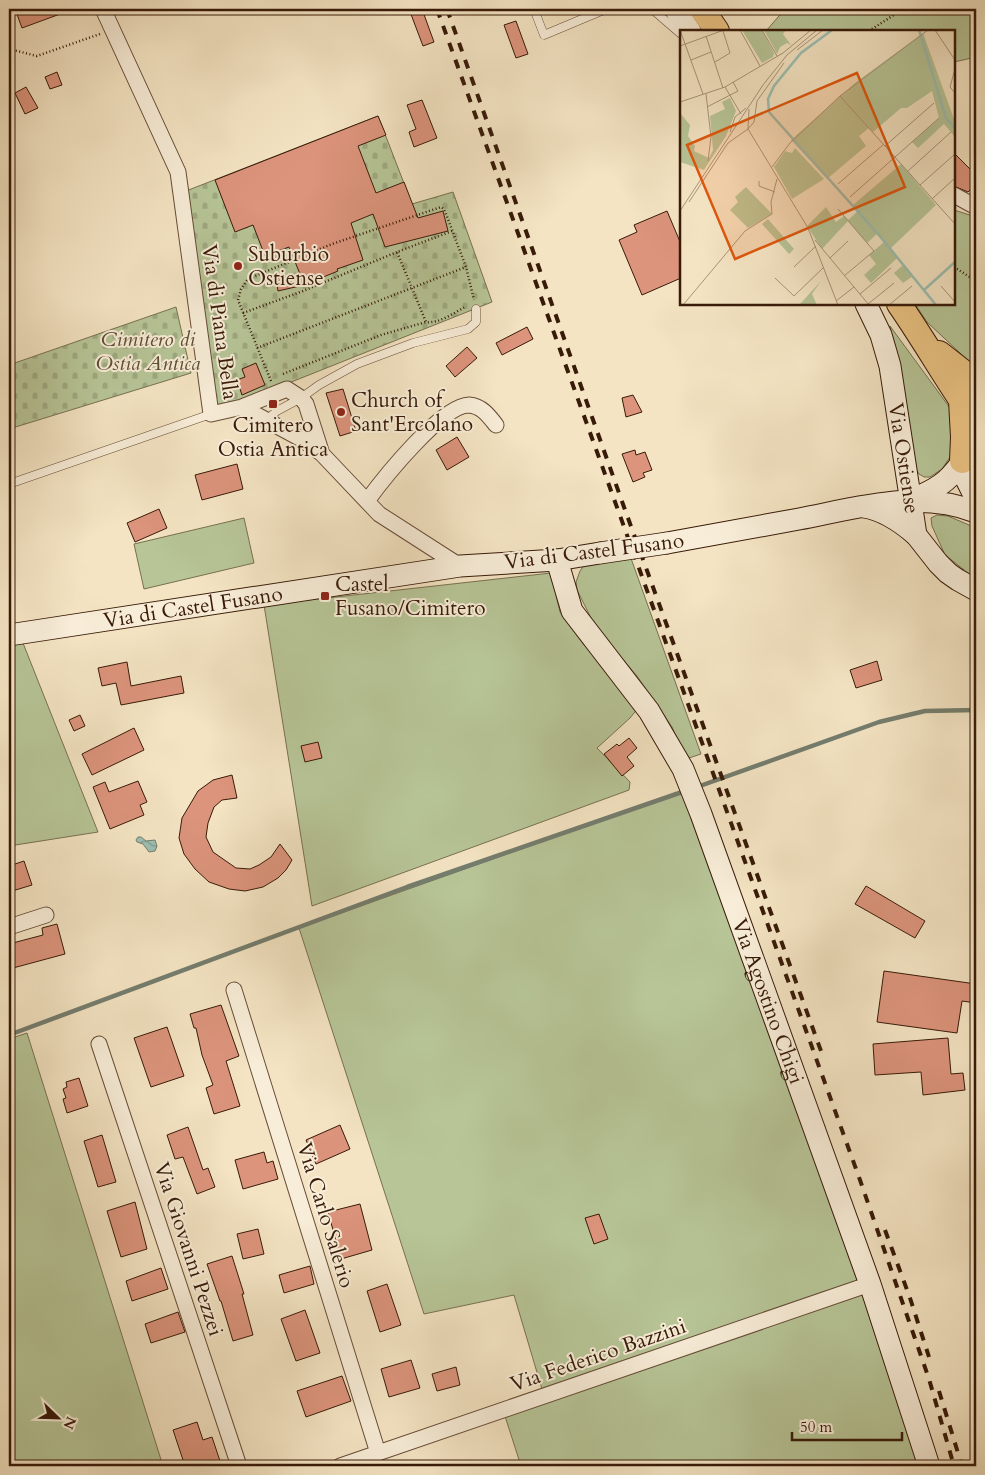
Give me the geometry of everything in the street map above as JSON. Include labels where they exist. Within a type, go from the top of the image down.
[{"type":"main road","points":[[702,9],[716,30]]},
{"type":"main road","points":[[900,305],[926,342],[960,400],[976,422]]},
{"type":"main road","points":[[926,342],[976,382]]},
{"type":"main road","points":[[960,400],[963,437],[969,453]]},
{"type":"street","name":"Via di Piana Bella","points":[[103,9],[178,172],[211,414],[242,407],[283,431],[303,440],[322,454],[379,514],[460,566]]},
{"type":"street","points":[[675,9],[689,30]]},
{"type":"street","points":[[955,196],[976,207]]},
{"type":"street","name":"Via Ostiense","points":[[866,305],[881,335],[890,366],[916,535],[948,573],[976,590]]},
{"type":"street","points":[[242,407],[280,385],[301,398],[306,404],[322,454]]},
{"type":"street","points":[[367,501],[387,475],[428,431],[458,407],[470,405],[484,410],[496,425]]},
{"type":"street","points":[[911,500],[945,482],[969,453]]},
{"type":"street","points":[[969,453],[964,475],[976,499]]},
{"type":"street","points":[[911,500],[949,503],[976,512]]},
{"type":"street","name":"Via di Castel Fusano","points":[[9,635],[460,566],[557,560],[667,543],[861,507],[911,500]]},
{"type":"street","points":[[861,507],[873,509],[898,521],[916,535]]},
{"type":"street","name":"Via Agostino Chigi","points":[[557,560],[572,611],[649,711],[682,769],[702,814],[870,1284],[929,1466]]},
{"type":"street","points":[[9,927],[46,915]]},
{"type":"street","name":"Via Carlo Salerio","points":[[234,990],[369,1459]]},
{"type":"street","name":"Via Giovanni Pezzei","points":[[98,1044],[239,1466]]},
{"type":"street","name":"Via Federico Bazzini","points":[[340,1466],[369,1459],[870,1284]]},
{"type":"lane","points":[[534,9],[544,35],[606,9]]},
{"type":"lane","points":[[652,9],[680,33]]},
{"type":"lane","points":[[266,420],[277,410],[301,398],[319,385],[357,364],[413,343],[468,329],[476,322],[476,305]]},
{"type":"lane","points":[[9,484],[211,414]]},
{"type":"path","points":[[871,30],[904,9]]},
{"type":"path","points":[[9,49],[37,56],[112,29]]},
{"type":"path","points":[[441,207],[444,208],[453,231],[466,267],[476,305],[442,319],[381,335],[280,385],[257,348],[238,300],[241,289],[248,279],[304,255],[441,207]]},
{"type":"path","points":[[243,313],[453,231]]},
{"type":"path","points":[[397,252],[426,322]]},
{"type":"path","points":[[257,348],[466,267]]},
{"type":"path","points":[[955,267],[976,281]]},
{"type":"green space","points":[[785,9],[976,9],[976,57],[955,62],[955,30],[767,30]]},
{"type":"green space","points":[[378,116],[412,204],[453,192],[492,302],[211,414],[186,191]]},
{"type":"green space","points":[[955,210],[976,217],[976,368],[927,322],[916,305],[955,305]]},
{"type":"green space","name":"Cimitero di Ostia Antica","points":[[176,307],[191,373],[9,429],[9,365]]},
{"type":"green space","points":[[890,326],[950,408],[952,454],[942,469],[930,477],[924,477],[919,474],[915,468]]},
{"type":"green space","points":[[937,515],[948,516],[976,528],[976,579],[945,555],[932,526],[931,518]]},
{"type":"green space","points":[[244,518],[254,563],[144,589],[134,544]]},
{"type":"green space","points":[[628,550],[701,754],[686,759],[672,727],[637,676],[591,618],[577,590],[576,582],[580,571],[587,561]]},
{"type":"green space","points":[[551,573],[560,612],[584,645],[619,681],[639,707],[630,718],[597,748],[630,782],[629,790],[312,906],[264,605]]},
{"type":"green space","points":[[19,633],[98,832],[9,846],[9,635]]},
{"type":"green space","points":[[698,786],[929,1466],[521,1466],[503,1410],[544,1396],[514,1295],[424,1314],[299,928]]},
{"type":"green space","points":[[27,1033],[163,1466],[9,1466],[9,1039]]},
{"type":"water","points":[[138,837],[146,841],[155,840],[157,846],[155,851],[149,852],[143,844],[137,842]]},
{"type":"building","points":[[15,9],[71,9],[71,10],[22,28]]},
{"type":"building","points":[[409,9],[422,9],[434,42],[423,46]]},
{"type":"building","points":[[516,21],[528,54],[516,58],[504,25]]},
{"type":"building","points":[[57,72],[62,85],[50,89],[45,77]]},
{"type":"building","points":[[26,87],[38,108],[25,114],[15,93]]},
{"type":"building","points":[[422,100],[437,138],[414,147],[409,132],[416,129],[407,105]]},
{"type":"building","points":[[378,116],[386,135],[358,146],[376,193],[404,182],[418,218],[443,211],[448,231],[385,247],[373,214],[351,223],[363,260],[337,269],[338,271],[304,285],[278,291],[276,279],[300,274],[289,247],[265,256],[253,225],[235,232],[215,180]]},
{"type":"building","points":[[955,154],[976,175],[976,184],[968,192],[955,186]]},
{"type":"building","points":[[667,211],[680,242],[680,278],[642,295],[619,240],[637,232],[634,225]]},
{"type":"building","points":[[527,327],[533,339],[502,355],[496,343]]},
{"type":"building","points":[[467,347],[477,358],[455,377],[446,366]]},
{"type":"building","points":[[256,363],[265,385],[242,395],[237,380],[245,377],[242,369]]},
{"type":"building","name":"Church of Sant'Ercolano","points":[[343,389],[356,431],[340,436],[326,393]]},
{"type":"building","points":[[633,395],[642,412],[626,417],[622,398]]},
{"type":"building","points":[[457,437],[469,457],[447,470],[436,450]]},
{"type":"building","points":[[635,450],[636,455],[645,452],[652,470],[643,473],[645,477],[633,482],[622,454]]},
{"type":"building","points":[[237,464],[243,489],[202,500],[195,475]]},
{"type":"building","points":[[159,509],[167,528],[135,542],[127,523]]},
{"type":"building","points":[[877,661],[882,680],[856,688],[850,670]]},
{"type":"building","points":[[127,662],[131,686],[181,676],[184,693],[121,705],[116,683],[102,686],[98,668]]},
{"type":"building","points":[[80,715],[85,726],[74,731],[69,720]]},
{"type":"building","points":[[134,728],[144,750],[92,775],[82,754]]},
{"type":"building","points":[[629,738],[637,748],[627,757],[634,766],[622,776],[604,754]]},
{"type":"building","points":[[318,742],[322,758],[305,762],[301,746]]},
{"type":"building","points":[[232,775],[237,798],[222,800],[214,807],[208,823],[206,837],[213,852],[236,868],[250,869],[271,857],[280,844],[292,860],[278,878],[263,887],[245,891],[229,889],[209,882],[195,869],[184,854],[179,838],[182,818],[198,791],[213,780]]},
{"type":"building","points":[[138,781],[147,802],[140,805],[144,815],[110,829],[93,787],[105,782],[109,792]]},
{"type":"building","points":[[24,861],[32,885],[9,892],[9,866]]},
{"type":"building","points":[[866,886],[925,921],[915,938],[855,904]]},
{"type":"building","points":[[57,924],[65,954],[13,968],[9,944],[43,935],[42,928]]},
{"type":"building","points":[[884,971],[976,984],[976,1003],[962,1001],[957,1033],[877,1022]]},
{"type":"building","points":[[221,1005],[239,1056],[226,1061],[240,1106],[214,1114],[206,1088],[213,1085],[190,1014]]},
{"type":"building","points":[[167,1027],[184,1076],[151,1087],[134,1038]]},
{"type":"building","points":[[948,1038],[951,1074],[963,1073],[965,1090],[923,1095],[921,1072],[875,1075],[873,1044]]},
{"type":"building","points":[[79,1078],[88,1106],[67,1113],[63,1099],[66,1098],[63,1089],[67,1087],[66,1082]]},
{"type":"building","points":[[340,1125],[350,1149],[316,1164],[306,1140]]},
{"type":"building","points":[[188,1127],[203,1170],[208,1168],[215,1187],[197,1194],[183,1157],[175,1159],[167,1135]]},
{"type":"building","points":[[102,1135],[116,1182],[98,1187],[84,1141]]},
{"type":"building","points":[[264,1152],[267,1163],[273,1161],[278,1179],[243,1189],[235,1160]]},
{"type":"building","points":[[135,1202],[147,1249],[121,1257],[107,1211]]},
{"type":"building","points":[[360,1204],[372,1250],[341,1259],[328,1212]]},
{"type":"building","points":[[599,1214],[608,1239],[594,1244],[585,1218]]},
{"type":"building","points":[[258,1229],[264,1254],[243,1259],[237,1234]]},
{"type":"building","points":[[232,1256],[244,1294],[242,1294],[253,1335],[233,1341],[207,1264]]},
{"type":"building","points":[[310,1266],[314,1284],[284,1293],[279,1275]]},
{"type":"building","points":[[161,1268],[168,1289],[132,1301],[126,1281]]},
{"type":"building","points":[[387,1284],[401,1325],[380,1332],[367,1291]]},
{"type":"building","points":[[305,1310],[320,1353],[296,1361],[281,1319]]},
{"type":"building","points":[[178,1312],[185,1332],[151,1343],[145,1324]]},
{"type":"building","points":[[411,1360],[420,1388],[389,1397],[381,1369]]},
{"type":"building","points":[[456,1367],[460,1385],[437,1391],[432,1374]]},
{"type":"building","points":[[342,1376],[351,1401],[306,1417],[297,1391]]},
{"type":"building","points":[[197,1422],[203,1440],[212,1437],[220,1461],[204,1466],[185,1466],[173,1430]]},
{"type":"waterway","points":[[697,787],[879,722],[925,711],[976,710]]},
{"type":"waterway","points":[[9,1035],[407,887],[685,791]]},
{"type":"railway","points":[[437,9],[860,1180],[929,1379],[954,1466]]},
{"type":"railway","points":[[447,9],[624,507],[821,1051]]},
{"type":"railway","points":[[885,1230],[929,1357]]},
{"type":"railway","points":[[939,1391],[962,1466]]},
{"type":"place","name":"Suburbio Ostiense","points":[[238,266]]},
{"type":"place","name":"Cimitero Ostia Antica","points":[[273,404]]},
{"type":"place","name":"Church of Sant'Ercolano","points":[[341,412]]},
{"type":"place","name":"Castel Fusano/Cimitero","points":[[325,596]]}]
